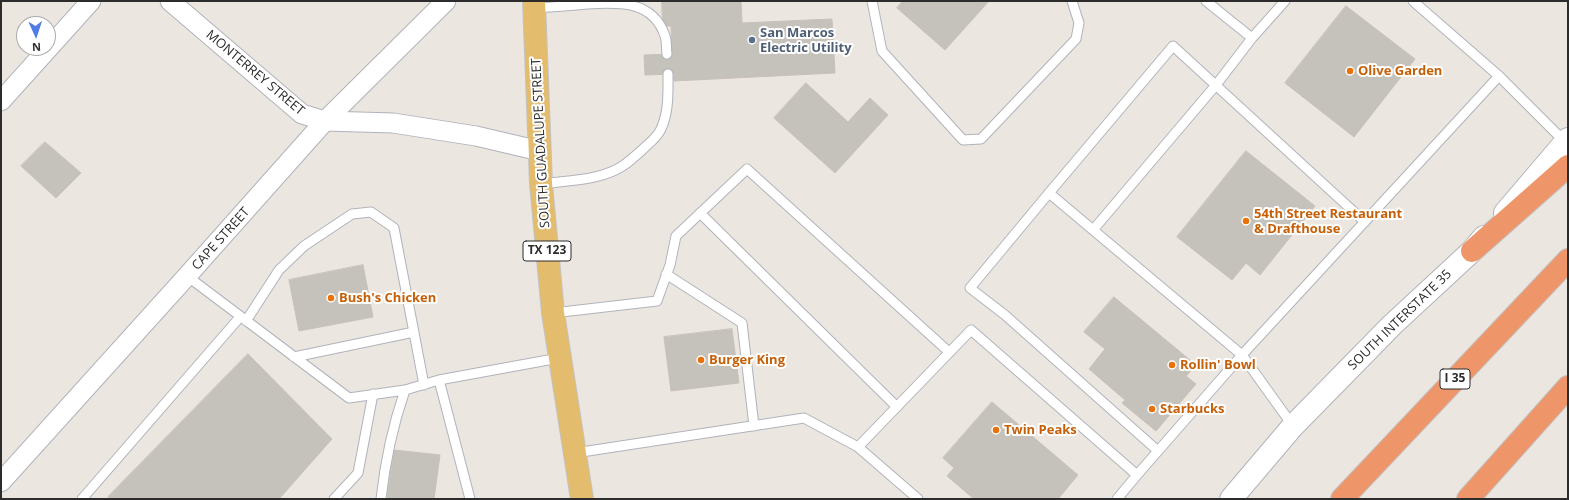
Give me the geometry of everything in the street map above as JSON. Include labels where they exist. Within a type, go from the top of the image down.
[{"type":"highway","points":[[1472,251],[1568,166]]},
{"type":"highway","name":"I 35","points":[[1342,499],[1568,260]]},
{"type":"highway","points":[[1468,499],[1568,387]]},
{"type":"highway","points":[[1548,409],[1568,392]]},
{"type":"main road","name":"SOUTH GUADALUPE STREET","points":[[534,5],[541,184],[553,313],[582,499]]},
{"type":"main road","name":"SOUTH INTERSTATE 35","points":[[1231,499],[1293,426],[1392,325],[1472,251],[1567,141]]},
{"type":"street","points":[[1,101],[91,1]]},
{"type":"street","name":"MONTERREY STREET","points":[[170,1],[302,114],[325,121],[394,123],[476,136],[540,151]]},
{"type":"street","name":"CAPE STREET","points":[[1,482],[325,121],[446,1]]},
{"type":"lane","points":[[872,1],[882,51],[963,140],[981,139],[1076,39],[1079,23],[1072,1]]},
{"type":"lane","points":[[1206,1],[1252,38]]},
{"type":"lane","points":[[1092,230],[1216,85],[1252,38],[1285,1]]},
{"type":"lane","points":[[1413,1],[1499,76],[1567,141]]},
{"type":"lane","points":[[534,5],[611,2],[629,4],[644,9],[654,16],[662,28],[666,37],[667,54]]},
{"type":"lane","points":[[1158,451],[1005,315],[970,288],[1173,46],[1365,222]]},
{"type":"lane","points":[[541,184],[597,177],[610,172],[624,165],[656,138],[662,128],[665,118],[668,101],[668,74]]},
{"type":"lane","points":[[1117,499],[1242,355],[1499,76]]},
{"type":"lane","points":[[553,313],[657,301],[676,236],[747,169],[949,352]]},
{"type":"lane","points":[[1049,193],[1242,355],[1293,426]]},
{"type":"lane","points":[[82,499],[243,319],[279,270],[304,246],[352,214],[371,212],[394,228],[424,385]]},
{"type":"lane","points":[[700,213],[897,407]]},
{"type":"lane","points":[[666,274],[742,323],[754,426]]},
{"type":"lane","points":[[187,276],[349,398],[405,390],[439,380],[559,358]]},
{"type":"lane","points":[[858,447],[971,330],[1137,475]]},
{"type":"lane","points":[[294,357],[414,332]]},
{"type":"lane","points":[[439,380],[470,499]]},
{"type":"lane","points":[[381,499],[384,470],[397,414],[405,390]]},
{"type":"lane","points":[[334,499],[358,473],[373,394]]},
{"type":"lane","points":[[574,453],[804,418],[858,447],[918,499]]},
{"type":"building","name":"San Marcos Electric Utility","points":[[662,1],[741,1],[742,23],[832,19],[835,73],[674,81],[673,74],[645,75],[644,55],[672,54],[671,26],[663,26]]},
{"type":"building","points":[[903,1],[989,1],[945,50],[897,8]]},
{"type":"building","name":"Olive Garden","points":[[1346,6],[1415,59],[1354,137],[1285,83]]},
{"type":"building","points":[[806,83],[848,122],[870,98],[888,115],[835,173],[774,118]]},
{"type":"building","points":[[45,142],[81,173],[56,198],[21,166]]},
{"type":"building","name":"54th Street Restaurant & Drafthouse","points":[[1246,151],[1315,206],[1260,275],[1246,263],[1232,280],[1177,237]]},
{"type":"building","name":"Bush's Chicken","points":[[363,265],[373,317],[299,331],[289,280]]},
{"type":"building","points":[[1114,297],[1196,365],[1186,376],[1196,384],[1156,431],[1122,403],[1125,400],[1089,369],[1105,349],[1084,332]]},
{"type":"building","name":"Burger King","points":[[732,329],[739,383],[671,391],[664,337]]},
{"type":"building","points":[[248,354],[332,439],[279,499],[110,499],[108,497]]},
{"type":"building","name":"Twin Peaks","points":[[992,402],[1078,475],[1058,499],[974,499],[947,476],[954,468],[943,458]]},
{"type":"building","points":[[394,450],[440,455],[434,499],[387,499]]},
{"type":"place","name":"San Marcos Electric Utility","points":[[752,40]]},
{"type":"place","name":"Olive Garden","points":[[1350,71]]},
{"type":"place","name":"54th Street Restaurant & Drafthouse","points":[[1246,221]]},
{"type":"place","name":"Bush's Chicken","points":[[331,298]]},
{"type":"place","name":"Burger King","points":[[701,360]]},
{"type":"place","name":"Rollin' Bowl","points":[[1172,365]]},
{"type":"place","name":"Starbucks","points":[[1152,409]]},
{"type":"place","name":"Twin Peaks","points":[[996,430]]}]
